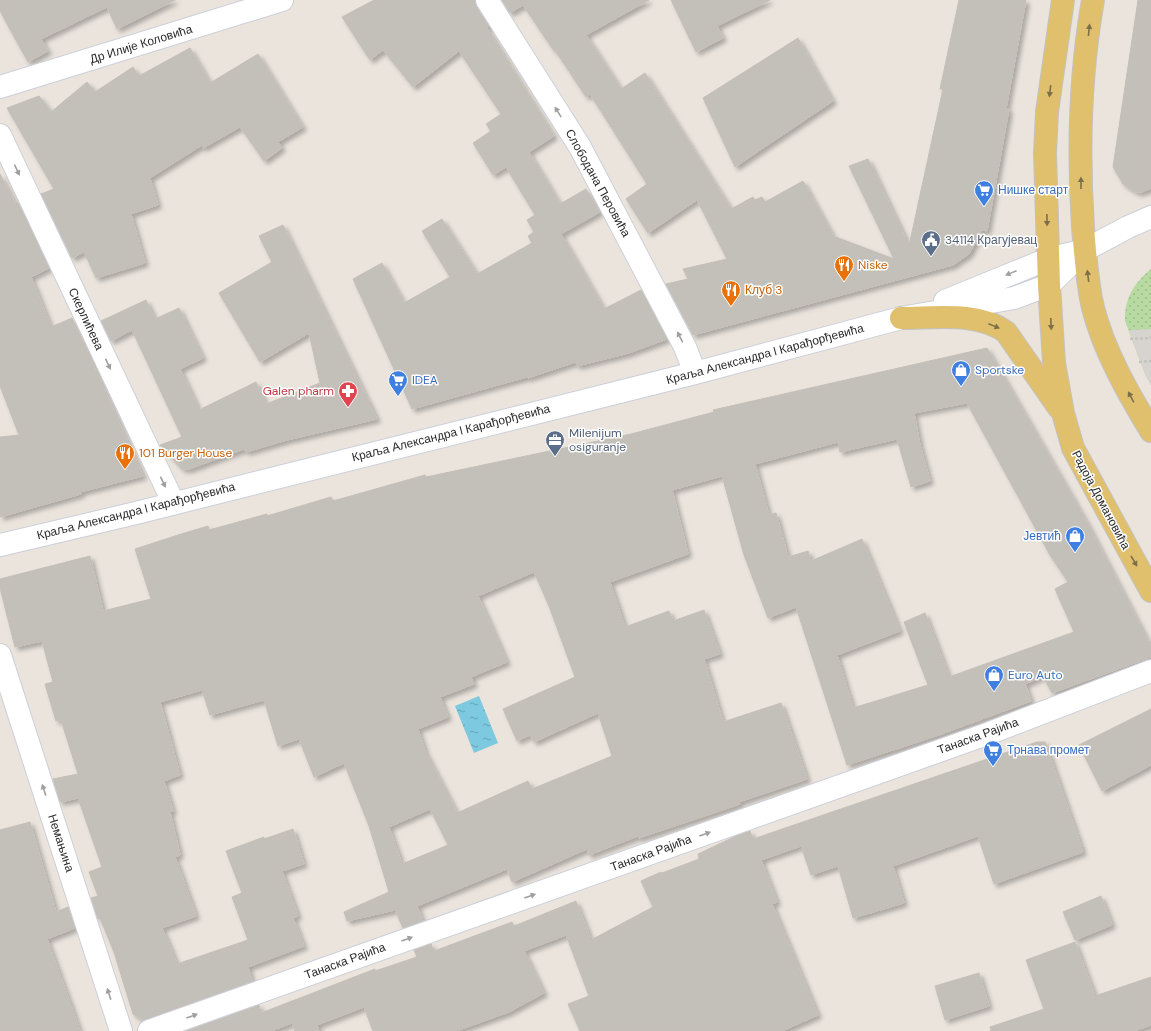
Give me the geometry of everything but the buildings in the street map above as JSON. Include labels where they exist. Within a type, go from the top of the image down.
[{"type":"main road","name":"Радоја Домановића","points":[[1062,0],[1047,119],[1045,153],[1049,285],[1054,363],[1063,413],[1073,448],[1151,591]]},
{"type":"main road","points":[[1093,0],[1082,101],[1081,192],[1085,250],[1093,309],[1104,339],[1132,400],[1151,431]]},
{"type":"main road","points":[[901,318],[974,318],[998,326],[1006,332],[1063,413]]},
{"type":"street","name":"Др Илије Коловића","points":[[0,87],[282,0]]},
{"type":"street","name":"Слободана Перовића","points":[[487,0],[580,147],[685,347],[695,373]]},
{"type":"street","name":"Скерлићева","points":[[0,135],[173,502]]},
{"type":"street","points":[[1049,285],[1085,250],[1128,227],[1151,217]]},
{"type":"street","name":"Краља Александра I Карађорђевића","points":[[901,318],[1048,259],[1085,250]]},
{"type":"street","name":"Краља Александра I Карађорђевића","points":[[0,545],[136,513],[173,502],[695,373],[901,318],[1005,300],[1049,285]]},
{"type":"street","name":"Немањина","points":[[0,655],[121,1031]]},
{"type":"street","name":"Танаска Рајића","points":[[153,1030],[987,734],[1151,671]]},
{"type":"path","points":[[1128,340],[1151,338]]},
{"type":"path","points":[[1137,362],[1151,361]]},
{"type":"green space","points":[[1151,269],[1151,385],[1145,374],[1125,321],[1125,313],[1131,292],[1145,274]]},
{"type":"shaded area","points":[[1151,329],[1151,385],[1145,374],[1129,330]]},
{"type":"water","points":[[479,696],[498,743],[474,753],[455,706]]},
{"type":"place","name":"Нишке старт","points":[[984,207]]},
{"type":"place","name":"34114 Крагујевац","points":[[931,257]]},
{"type":"place","name":"Niske","points":[[844,282]]},
{"type":"place","name":"Клуб 3","points":[[731,307]]},
{"type":"place","name":"Sportske","points":[[961,387]]},
{"type":"place","name":"IDEA","points":[[398,397]]},
{"type":"place","name":"Galen pharm","points":[[348,408]]},
{"type":"place","name":"Milenijum osiguranje","points":[[555,457]]},
{"type":"place","name":"101 Burger House","points":[[125,470]]},
{"type":"place","name":"Јевтић","points":[[1075,553]]},
{"type":"place","name":"Euro Auto","points":[[994,692]]},
{"type":"place","name":"Трнава промет","points":[[993,767]]}]
